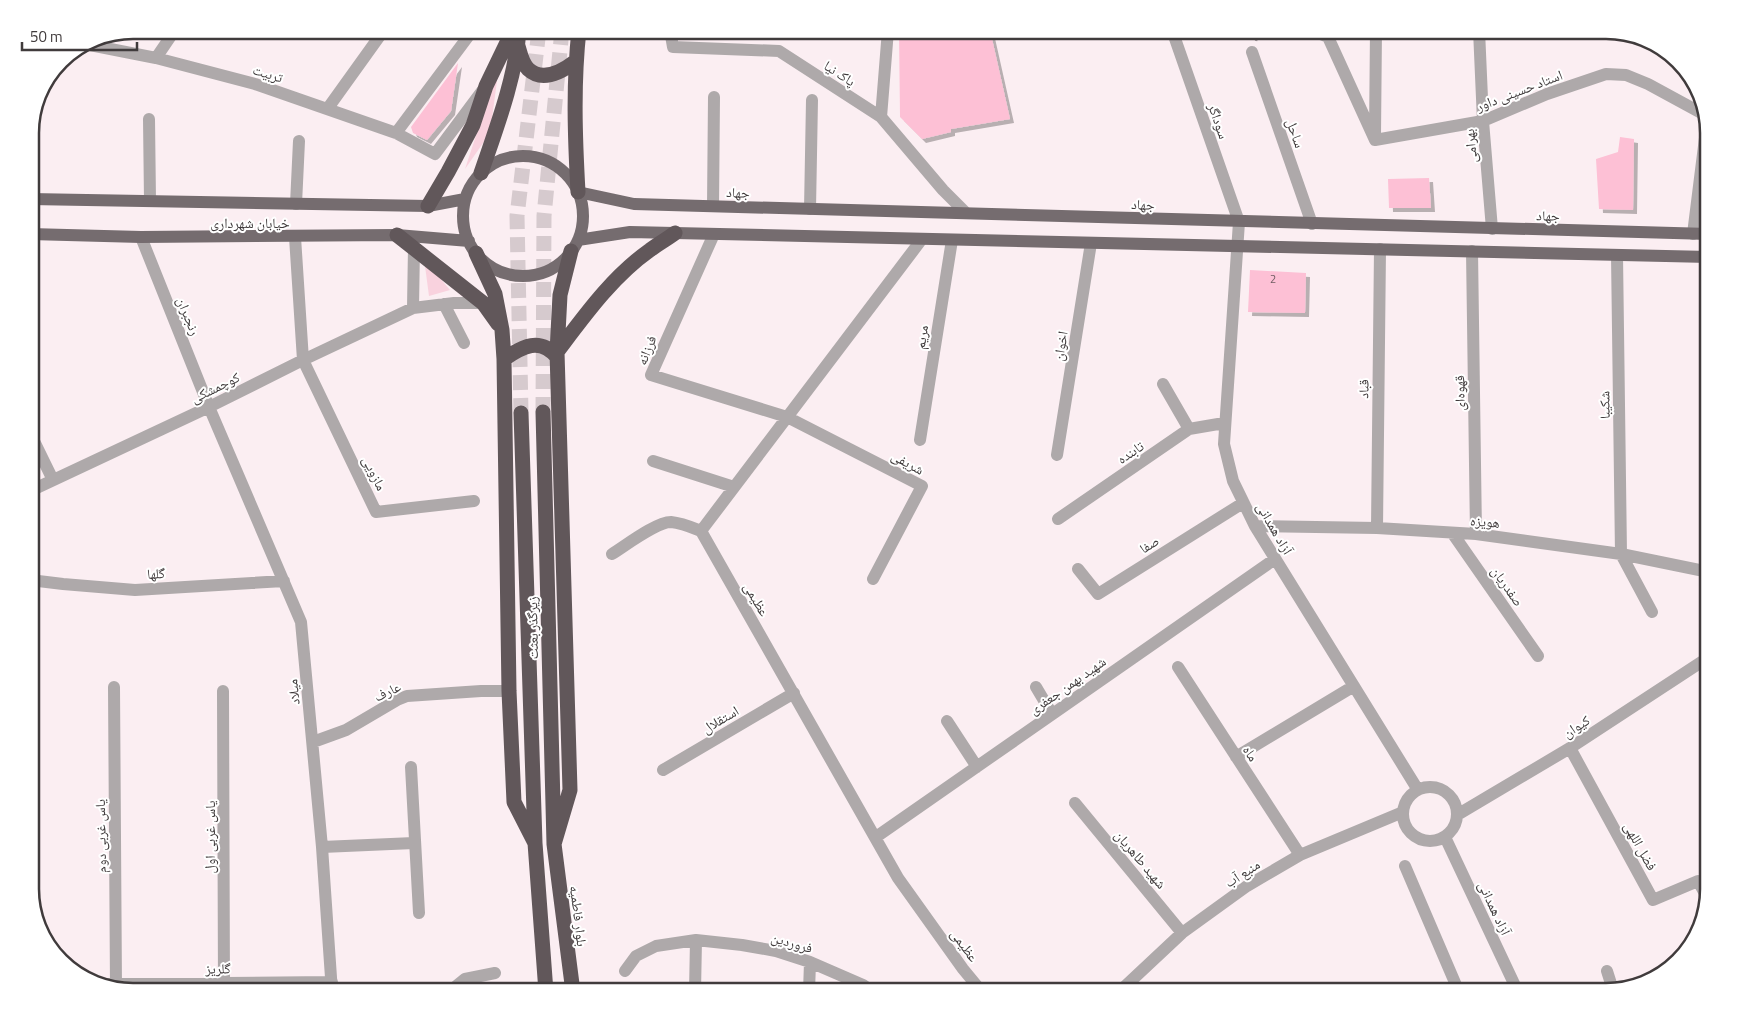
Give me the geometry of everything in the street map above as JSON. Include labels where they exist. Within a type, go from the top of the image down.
[{"type":"highway","points":[[428,206],[473,125],[486,86],[509,39]]},
{"type":"highway","points":[[481,173],[500,118],[518,46],[518,39]]},
{"type":"highway","points":[[578,39],[574,122],[578,192]]},
{"type":"highway","points":[[518,46],[524,64],[528,69],[539,74],[560,72],[576,60]]},
{"type":"highway","points":[[557,355],[591,307],[613,282],[648,251],[675,233]]},
{"type":"highway","points":[[397,235],[483,303],[502,330]]},
{"type":"highway","points":[[554,844],[570,790],[557,355],[560,295],[574,245]]},
{"type":"highway","points":[[472,247],[495,294],[502,330],[509,691],[514,802],[535,843],[545,983]]},
{"type":"highway","points":[[504,359],[516,351],[531,345],[549,349],[557,355]]},
{"type":"highway","name":"زیرگذر بعثت","points":[[543,412],[554,844]]},
{"type":"highway","name":"زیرگذر بعثت","points":[[521,413],[535,843]]},
{"type":"highway","name":"بلوار فاطمیه","points":[[554,844],[572,983]]},
{"type":"main road","points":[[520,156],[532,156],[545,160],[556,166],[569,178],[578,192],[582,208],[582,224],[574,245],[562,260],[552,268],[531,275],[520,276],[498,270],[486,263],[472,247],[464,220],[465,199],[471,185],[481,173],[493,164],[507,158],[520,156]]},
{"type":"main road","name":"جهاد","points":[[578,192],[634,204],[1700,234]]},
{"type":"main road","name":"خیابان شهرداری","points":[[39,199],[428,206],[465,199]]},
{"type":"main road","points":[[574,245],[630,232],[1700,257]]},
{"type":"main road","name":"خیابان شهرداری","points":[[39,234],[141,237],[397,235],[472,247]]},
{"type":"street","points":[[156,58],[169,39]]},
{"type":"street","points":[[328,108],[378,39]]},
{"type":"street","points":[[396,133],[466,39]]},
{"type":"street","name":"پاک نیا","points":[[672,39],[673,48],[779,51],[881,117],[966,214]]},
{"type":"street","points":[[881,117],[887,39]]},
{"type":"street","name":"سوداگر","points":[[1175,39],[1239,222]]},
{"type":"street","points":[[1329,39],[1375,140]]},
{"type":"street","points":[[1375,140],[1376,39]]},
{"type":"street","name":"بهرامی","points":[[1479,39],[1492,229]]},
{"type":"street","name":"تربیت","points":[[96,46],[156,58],[255,84],[396,133],[435,154],[486,86]]},
{"type":"street","name":"ساحل","points":[[1252,52],[1312,224]]},
{"type":"street","name":"استاد حسینی داور","points":[[1375,140],[1484,121],[1546,94],[1606,74],[1626,75],[1648,84],[1697,112]]},
{"type":"street","points":[[712,206],[714,97]]},
{"type":"street","points":[[810,209],[812,100]]},
{"type":"street","points":[[149,119],[150,201]]},
{"type":"street","points":[[296,204],[298,141]]},
{"type":"street","points":[[1693,234],[1700,178]]},
{"type":"street","name":"آزاد همدانی","points":[[1239,222],[1224,423],[1224,444],[1227,461],[1243,503],[1255,526],[1418,790]]},
{"type":"street","name":"فرزانه","points":[[714,234],[651,374],[787,417]]},
{"type":"street","name":"رنجبران","points":[[141,237],[210,407]]},
{"type":"street","points":[[295,237],[303,360]]},
{"type":"street","points":[[612,554],[648,530],[668,522],[686,525],[701,531],[922,239]]},
{"type":"street","name":"مریم","points":[[920,440],[952,240]]},
{"type":"street","name":"اخوان","points":[[1057,455],[1091,243]]},
{"type":"street","points":[[413,308],[414,247]]},
{"type":"street","name":"قباد","points":[[1377,528],[1380,250]]},
{"type":"street","name":"قهوه‌ای","points":[[1472,252],[1476,534]]},
{"type":"street","name":"شکیبا","points":[[1617,255],[1621,554]]},
{"type":"street","name":"کوچمشکی","points":[[39,487],[210,407],[413,308],[444,304],[483,303]]},
{"type":"street","points":[[444,304],[464,343]]},
{"type":"street","name":"مازویی","points":[[303,360],[376,512],[474,502]]},
{"type":"street","points":[[1163,384],[1189,430]]},
{"type":"street","name":"میلاد","points":[[210,407],[301,622],[322,847],[332,983]]},
{"type":"street","name":"شریفی","points":[[787,417],[922,486],[873,579]]},
{"type":"street","name":"تابنده","points":[[1058,520],[1189,430],[1224,423]]},
{"type":"street","points":[[39,452],[53,480]]},
{"type":"street","points":[[653,461],[734,487]]},
{"type":"street","name":"صفا","points":[[1078,568],[1098,594],[1243,503]]},
{"type":"street","name":"هویزه","points":[[1255,526],[1377,528],[1476,534],[1621,554],[1700,570]]},
{"type":"street","name":"عظیمی","points":[[701,531],[898,878],[975,983]]},
{"type":"street","name":"صفدریان","points":[[1453,534],[1538,656]]},
{"type":"street","points":[[1621,554],[1652,612]]},
{"type":"street","name":"شهید بهمن جعفری","points":[[876,838],[1275,559]]},
{"type":"street","name":"گلها","points":[[39,581],[135,590],[284,581]]},
{"type":"street","name":"کیوان","points":[[1457,815],[1570,748],[1700,662]]},
{"type":"street","name":"ماه","points":[[1178,667],[1300,855]]},
{"type":"street","points":[[1036,686],[1052,714]]},
{"type":"street","points":[[1236,757],[1354,686]]},
{"type":"street","name":"یاس غربی دوم","points":[[112,981],[114,687]]},
{"type":"street","name":"یاس غربی اول","points":[[223,691],[224,983]]},
{"type":"street","name":"عارف","points":[[313,742],[346,730],[396,700],[407,696],[509,691]]},
{"type":"street","name":"استقلال","points":[[663,770],[794,693]]},
{"type":"street","points":[[947,721],[976,767]]},
{"type":"street","name":"فضل اللهی","points":[[1570,748],[1653,900],[1698,881],[1700,885]]},
{"type":"street","points":[[410,767],[419,913]]},
{"type":"street","points":[[1427,787],[1436,788],[1445,792],[1456,806],[1455,824],[1451,831],[1437,841],[1428,842],[1420,840],[1412,835],[1403,821],[1403,812],[1407,799],[1418,790],[1427,787]]},
{"type":"street","name":"شهید طاهریان","points":[[1075,804],[1182,933]]},
{"type":"street","name":"منبع آب","points":[[1128,983],[1182,933],[1247,886],[1300,855],[1403,812]]},
{"type":"street","name":"آزاد همدانی","points":[[1444,837],[1514,983]]},
{"type":"street","points":[[322,847],[414,842]]},
{"type":"street","points":[[1404,866],[1455,983]]},
{"type":"street","points":[[695,983],[696,940]]},
{"type":"street","name":"فروردین","points":[[625,971],[636,956],[656,946],[696,940],[776,951],[810,962],[858,983]]},
{"type":"street","points":[[809,983],[810,962]]},
{"type":"street","points":[[1607,971],[1611,983]]},
{"type":"street","points":[[460,983],[465,979],[495,973]]},
{"type":"shaded area","points":[[499,66],[490,133],[465,169]]},
{"type":"shaded area","points":[[425,266],[439,277],[450,290],[429,296]]},
{"type":"building","points":[[899,39],[992,39],[1010,119],[951,129],[951,132],[922,139],[900,117]]},
{"type":"building","points":[[458,63],[451,111],[427,140],[413,133],[411,127]]},
{"type":"building","points":[[1620,137],[1634,139],[1633,210],[1599,209],[1596,159],[1618,152]]},
{"type":"building","points":[[1429,178],[1431,208],[1389,208],[1388,179]]},
{"type":"building","points":[[1250,270],[1306,273],[1305,313],[1248,312]]},
{"type":"tunnel","points":[[521,413],[517,216],[538,39]]},
{"type":"tunnel","points":[[543,412],[544,216],[561,39]]}]
